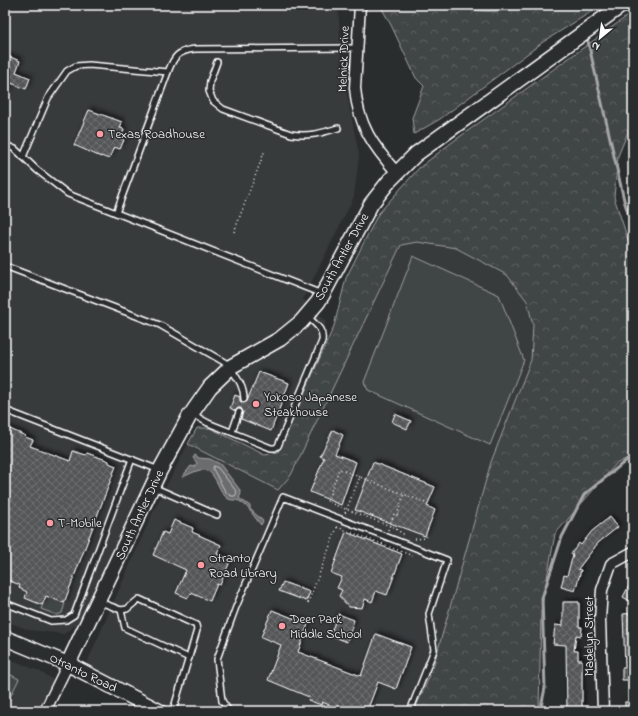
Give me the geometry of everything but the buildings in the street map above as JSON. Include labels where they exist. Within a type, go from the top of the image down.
[{"type":"street","name":"Melnick Drive","points":[[360,5],[355,88],[360,118],[368,136],[379,152],[397,173]]},
{"type":"street","name":"South Antler Drive","points":[[68,664],[160,470],[192,414],[210,387],[231,367],[280,339],[301,322],[323,294],[371,204],[397,173],[416,154],[622,5]]},
{"type":"street","name":"Madelyn Street","points":[[604,711],[600,620],[602,590],[611,564],[633,552]]},
{"type":"street","name":"Otranto Road","points":[[5,638],[68,664],[159,711]]},
{"type":"street","points":[[45,711],[68,664]]},
{"type":"lane","points":[[116,213],[172,62],[185,50],[357,48]]},
{"type":"lane","points":[[218,62],[210,81],[209,91],[213,101],[224,109],[296,135],[315,135],[338,128]]},
{"type":"lane","points":[[23,157],[48,98],[67,71],[76,66],[90,65],[168,72]]},
{"type":"lane","points":[[5,145],[15,150],[68,194],[323,294]]},
{"type":"lane","points":[[5,266],[160,324],[231,367],[242,385],[244,399]]},
{"type":"lane","points":[[192,414],[271,448],[278,446],[322,340],[323,335],[320,329],[306,316]]},
{"type":"lane","points":[[5,410],[160,470]]},
{"type":"lane","points":[[232,432],[239,412]]},
{"type":"lane","points":[[5,603],[51,622],[66,620],[74,615],[132,459]]},
{"type":"lane","points":[[152,487],[217,515]]},
{"type":"lane","points":[[230,711],[222,701],[217,659],[236,607],[283,498],[447,560],[429,614],[434,650],[410,711]]},
{"type":"lane","points":[[99,601],[121,610],[127,608],[139,599],[196,625],[196,630],[173,711]]},
{"type":"lane","points":[[121,610],[125,628],[188,658]]},
{"type":"path","points":[[234,232],[264,150]]},
{"type":"path","points":[[360,477],[339,469],[327,502],[393,527],[407,536]]},
{"type":"path","points":[[412,539],[424,539],[428,535]]},
{"type":"path","points":[[382,544],[412,556]]},
{"type":"shaded area","points":[[5,5],[338,5],[342,69],[359,155],[354,197],[303,299],[326,322],[278,448],[274,450],[262,449],[184,414],[80,622],[64,634],[29,630],[5,621]]},
{"type":"shaded area","points":[[417,242],[456,248],[507,275],[527,301],[533,325],[531,360],[491,462],[432,671],[414,711],[159,711],[83,672],[153,512],[188,444],[278,490],[291,475],[401,245]]},
{"type":"shaded area","points":[[5,657],[39,671],[54,680],[55,683],[41,711],[5,711]]},
{"type":"green space","points":[[380,5],[457,5],[461,7],[602,5],[543,42],[440,119],[414,134],[412,118],[424,86],[416,78]]},
{"type":"green space","points":[[633,12],[633,120],[618,156],[614,197],[633,255],[633,455],[616,464],[555,534],[541,611],[539,711],[414,711],[432,671],[491,462],[531,360],[533,325],[527,301],[507,275],[456,248],[417,242],[401,245],[291,475],[278,490],[188,444],[197,428],[210,428],[265,455],[278,452],[334,326],[346,278],[378,214],[419,168],[451,143]]},
{"type":"green space","points":[[413,256],[499,295],[524,360],[490,445],[368,390],[364,382]]},
{"type":"green space","points":[[46,596],[65,603],[62,613],[57,615],[41,609]]},
{"type":"green space","points":[[7,673],[19,679],[8,701],[5,699],[5,676]]},
{"type":"water","points":[[457,5],[572,5],[498,11],[476,11]]},
{"type":"water","points":[[195,455],[199,458],[210,459],[220,464],[240,490],[241,494],[239,498],[250,506],[250,509],[263,521],[261,525],[244,504],[239,501],[230,500],[226,497],[209,471],[200,470],[182,477],[191,466],[195,467],[197,463],[193,458]]},
{"type":"waterway","points":[[587,37],[624,200],[633,229]]},
{"type":"waterway","points":[[542,711],[541,707],[545,688],[542,598],[562,537],[584,495],[633,455]]},
{"type":"place","name":"Texas Roadhouse","points":[[100,134]]},
{"type":"place","name":"Yokoso Japanese Steakhouse","points":[[256,404]]},
{"type":"place","name":"T-Mobile","points":[[50,523]]},
{"type":"place","name":"Otranto Road Library","points":[[201,565]]},
{"type":"place","name":"Deer Park Middle School","points":[[282,626]]}]
